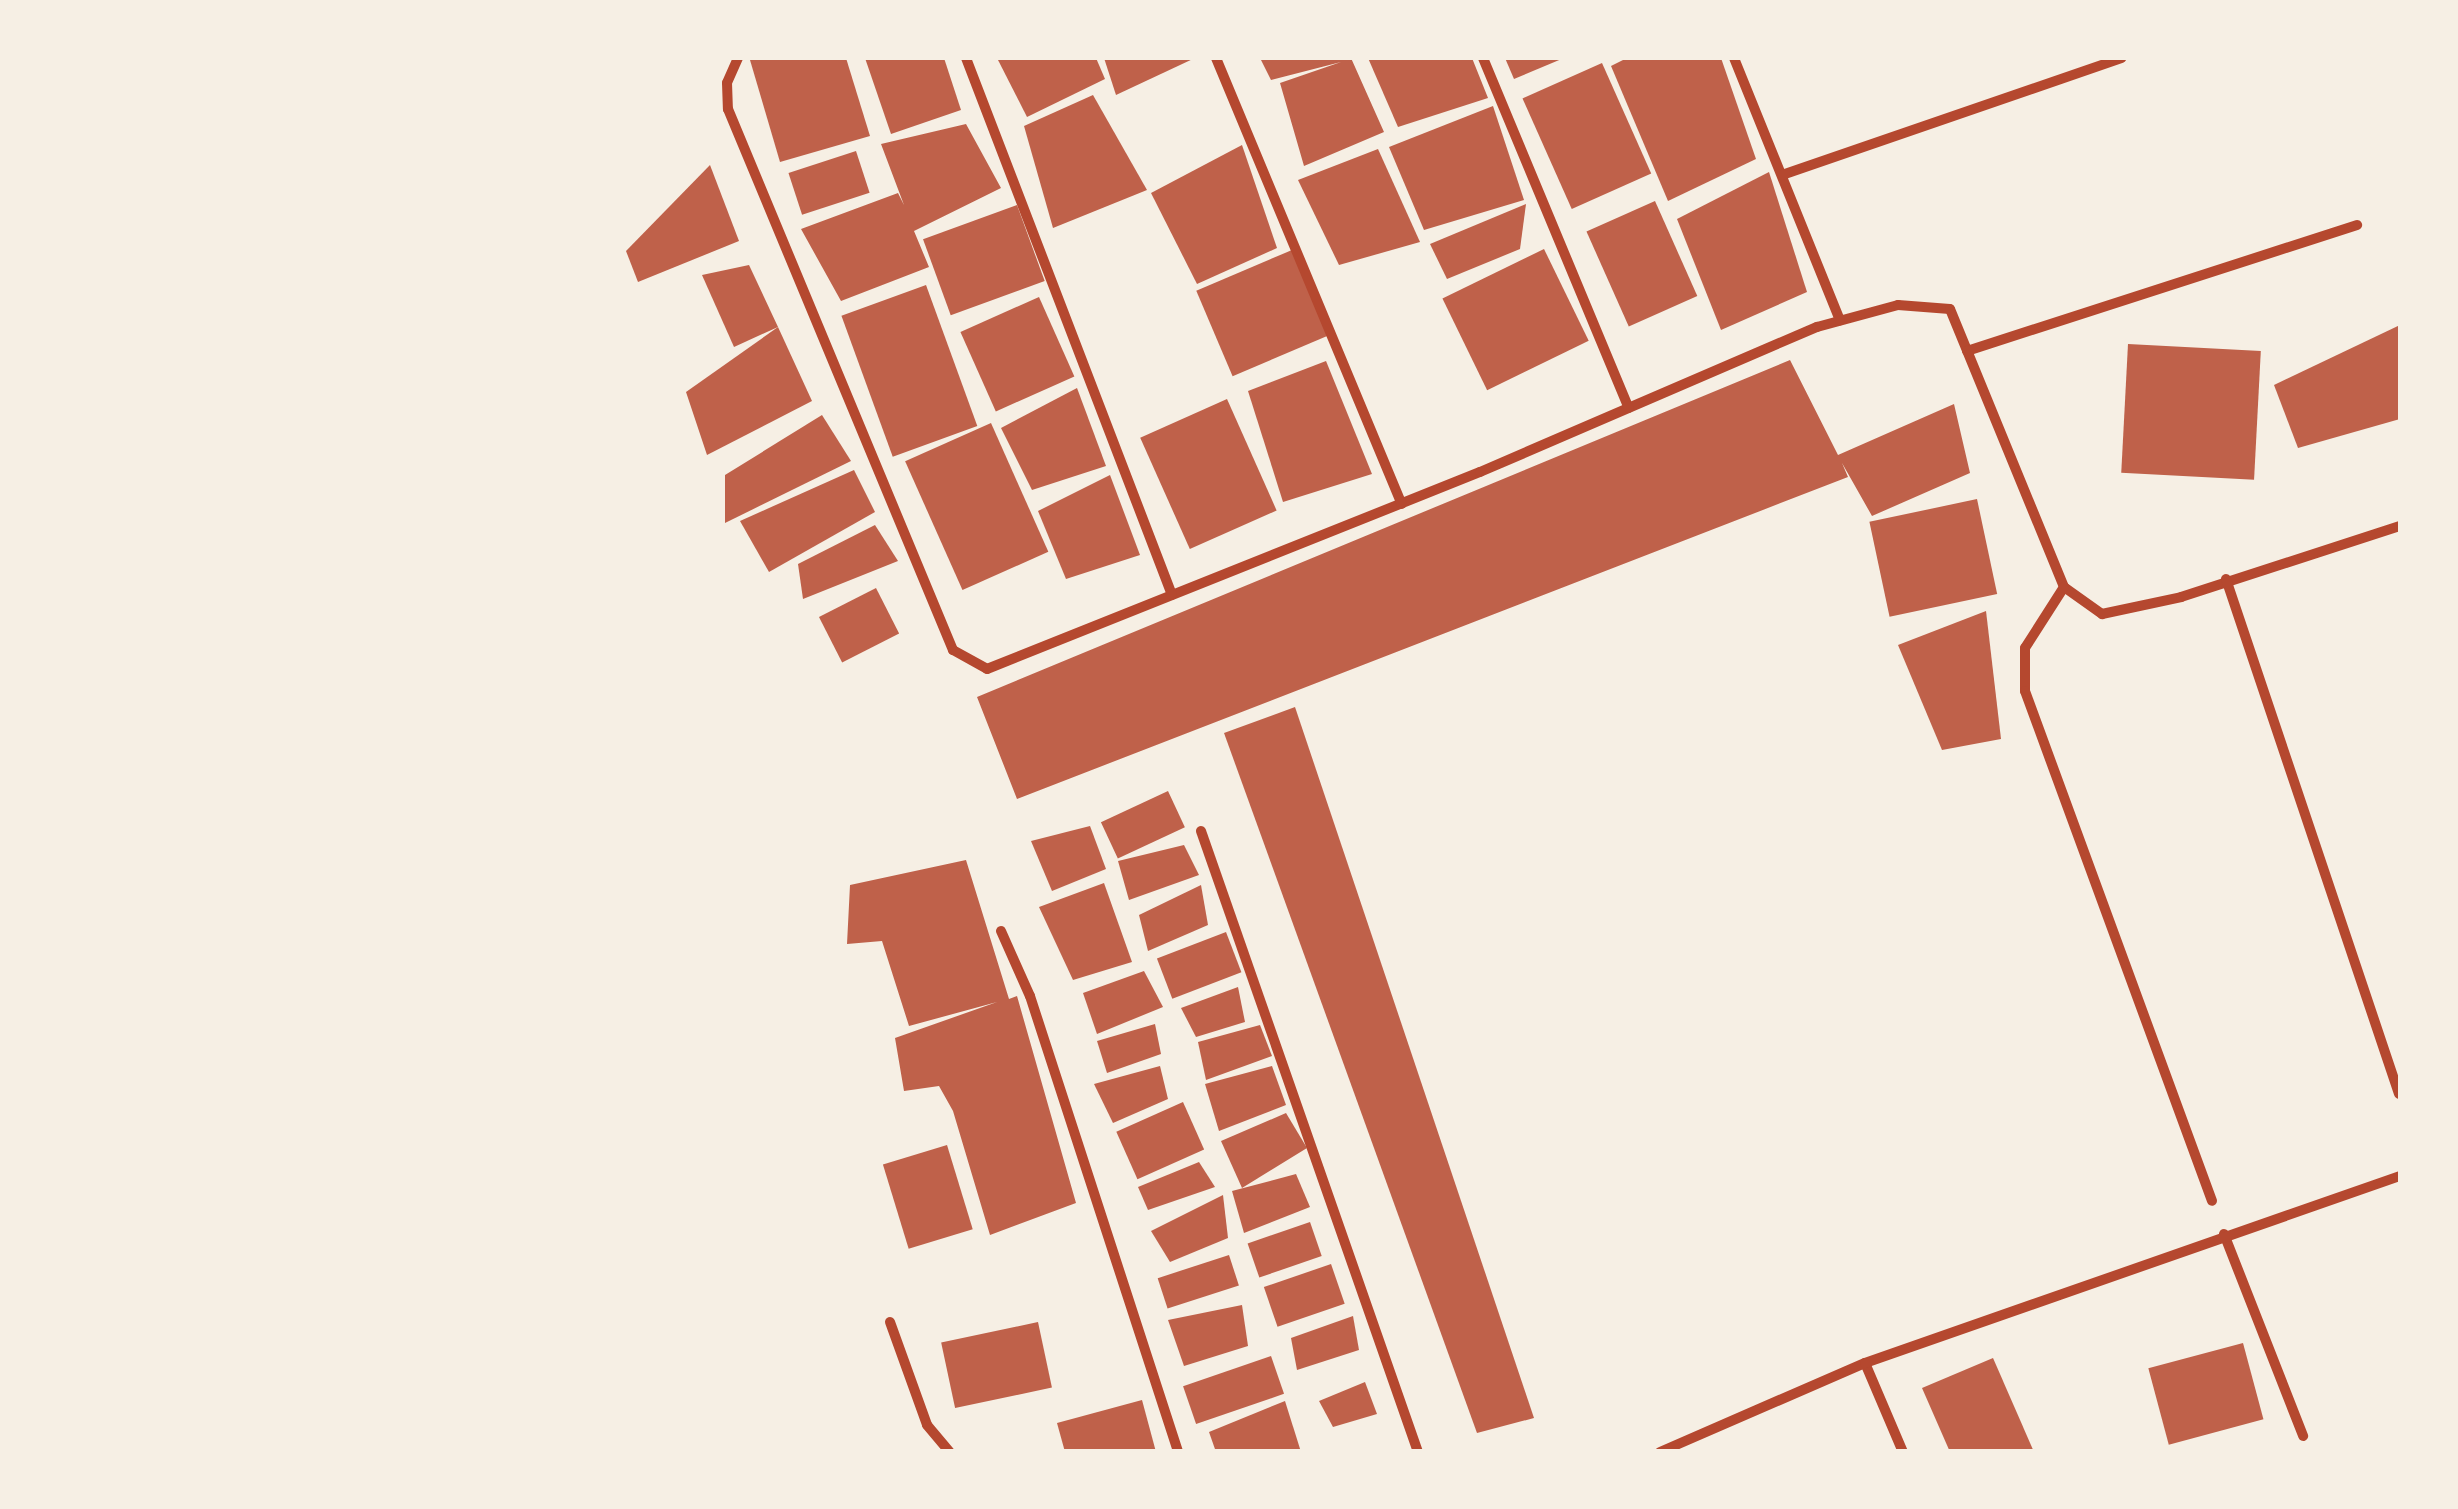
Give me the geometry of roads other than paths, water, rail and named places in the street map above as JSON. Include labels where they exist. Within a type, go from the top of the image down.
[{"type":"street","points":[[738,58],[727,83],[728,109],[953,650],[988,669],[1402,504],[1840,320],[1898,305],[1950,309],[2064,588],[2102,614],[2182,597],[2226,579],[2400,526]]},
{"type":"street","points":[[966,58],[1172,595]]},
{"type":"street","points":[[1216,58],[1402,504]]},
{"type":"street","points":[[1482,58],[1630,408]]},
{"type":"street","points":[[1734,58],[1840,320]]},
{"type":"street","points":[[1782,175],[2121,58]]},
{"type":"street","points":[[1967,351],[2357,225]]},
{"type":"street","points":[[2226,579],[2399,1094]]},
{"type":"street","points":[[2064,588],[2025,648],[2025,690],[2212,1202]]},
{"type":"street","points":[[1201,831],[1418,1452]]},
{"type":"street","points":[[1002,931],[1030,996],[1178,1452]]},
{"type":"street","points":[[1660,1452],[1865,1362],[1968,1332],[2224,1234],[2400,1176]]},
{"type":"street","points":[[2224,1234],[2303,1436]]},
{"type":"street","points":[[890,1322],[927,1425],[950,1452]]},
{"type":"street","points":[[1865,1362],[1903,1452]]}]
